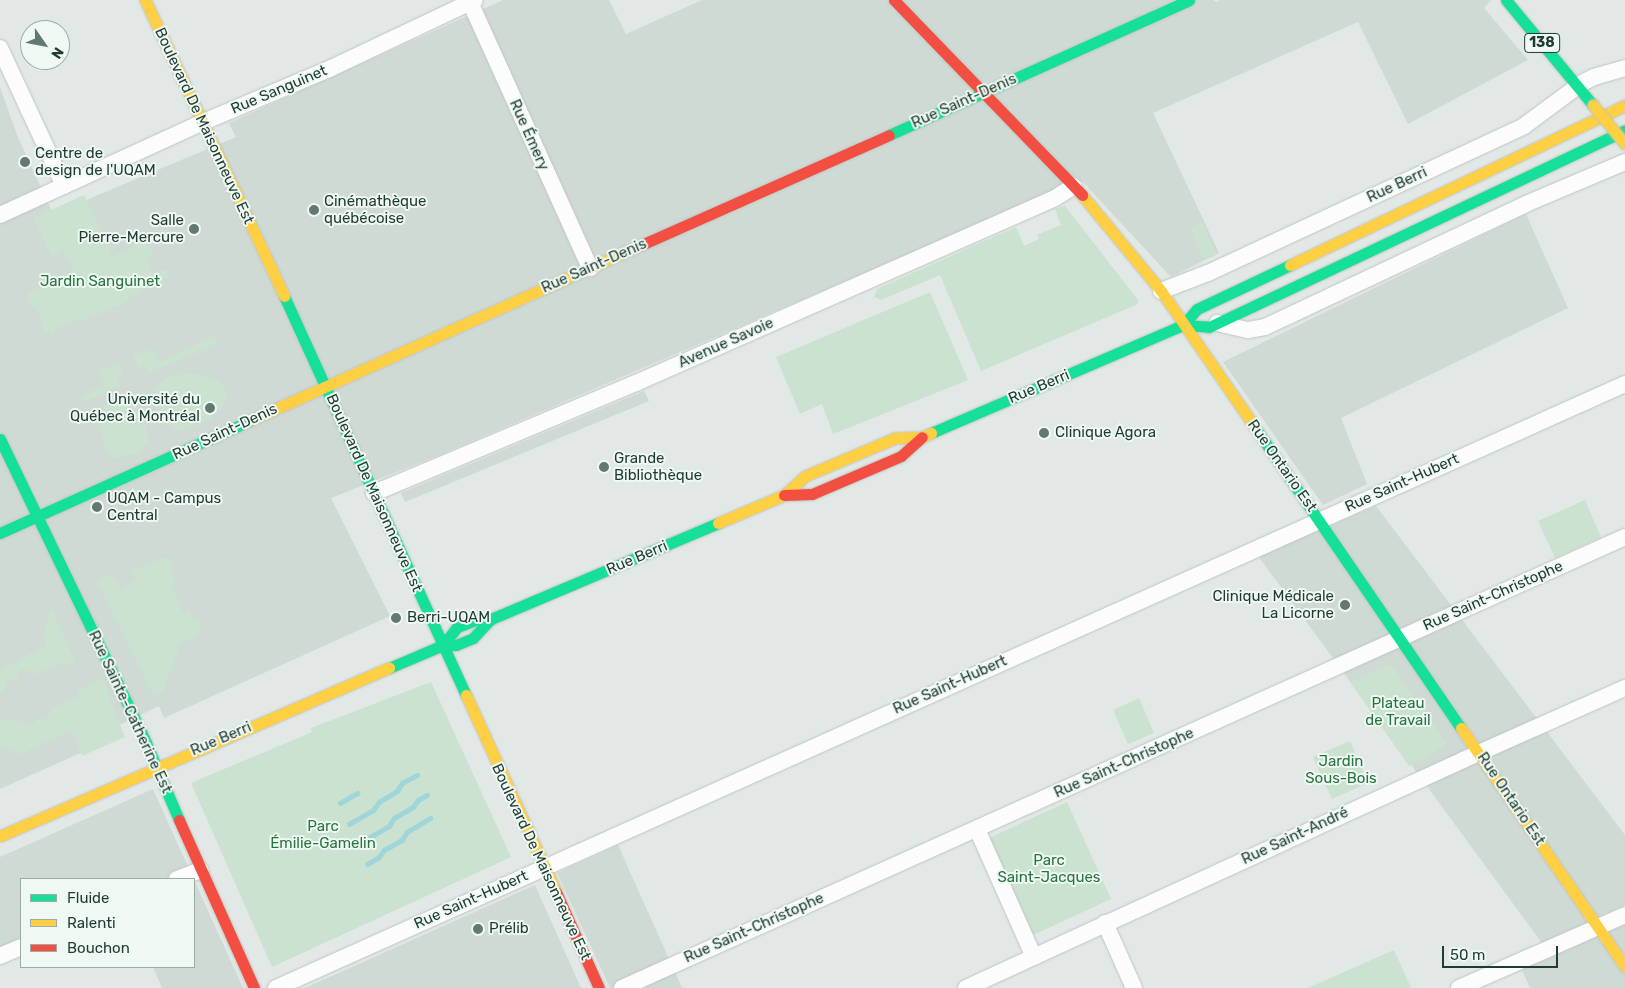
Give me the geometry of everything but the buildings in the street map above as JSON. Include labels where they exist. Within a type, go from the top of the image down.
[{"type":"street","name":"Boulevard De Maisonneuve Est","points":[[145,0],[201,123],[326,386],[599,988]]},
{"type":"street","name":"Rue Saint-Denis","points":[[0,533],[1188,0]]},
{"type":"street","name":"138","points":[[1506,0],[1625,144]]},
{"type":"street","name":"Rue Sanguinet","points":[[0,215],[201,123],[329,69],[472,1]]},
{"type":"street","name":"Rue Émery","points":[[472,1],[590,268]]},
{"type":"street","name":"Rue Ontario Est","points":[[905,3],[984,92],[1074,186],[1122,241],[1161,292],[1625,966]]},
{"type":"street","points":[[0,48],[64,186]]},
{"type":"street","name":"Rue Berri","points":[[1161,292],[1208,273],[1524,126],[1577,86],[1594,77],[1625,68]]},
{"type":"street","name":"Rue Berri","points":[[0,836],[442,645],[456,645],[473,638],[491,620],[784,495],[805,476],[895,438],[922,436],[1183,325],[1202,306],[1625,105]]},
{"type":"street","name":"Rue Berri","points":[[1183,325],[1209,327],[1625,130]]},
{"type":"street","name":"Rue Berri","points":[[1217,323],[1248,330],[1265,328],[1535,200],[1625,162]]},
{"type":"street","name":"Avenue Savoie","points":[[374,493],[636,383],[1054,198],[1074,186]]},
{"type":"street","name":"Rue Saint-Hubert","points":[[276,988],[1625,384]]},
{"type":"street","name":"Rue Berri","points":[[784,495],[812,494],[901,456],[922,436]]},
{"type":"street","name":"Rue Sainte-Catherine Est","points":[[0,439],[157,767],[200,870],[254,988]]},
{"type":"street","name":"Rue Saint-Christophe","points":[[622,988],[1625,537]]},
{"type":"street","name":"Rue Berri","points":[[442,645],[457,627],[478,619],[491,620]]},
{"type":"street","name":"Rue Saint-André","points":[[966,988],[1105,923],[1625,688]]},
{"type":"street","points":[[976,829],[1034,957]]},
{"type":"street","points":[[180,878],[200,870]]},
{"type":"street","points":[[1459,988],[1625,915]]},
{"type":"street","points":[[1105,923],[1134,988]]},
{"type":"street","points":[[0,956],[20,947]]},
{"type":"shaded area","points":[[503,0],[609,0],[626,34],[702,0],[1213,0],[1216,2],[1221,0],[1491,0],[1484,8],[1528,60],[1408,124],[1358,22],[1153,113],[1219,253],[1171,277],[1081,180],[442,454],[331,498],[390,616],[164,718],[159,706],[113,728],[114,738],[0,789],[0,87],[17,135],[53,214],[236,137],[229,123]]},
{"type":"shaded area","points":[[1526,214],[1568,308],[1341,418],[1367,484],[1323,505],[1223,362]]},
{"type":"shaded area","points":[[644,391],[649,401],[405,502],[401,493]]},
{"type":"shaded area","points":[[1376,506],[1625,835],[1625,905],[1542,943],[1258,556]]},
{"type":"shaded area","points":[[153,789],[194,878],[20,878],[20,956],[0,965],[0,857]]},
{"type":"shaded area","points":[[618,845],[682,988],[610,988],[557,873]]},
{"type":"shaded area","points":[[195,882],[243,988],[162,988],[153,968],[195,968]]},
{"type":"shaded area","points":[[535,885],[581,988],[305,988]]},
{"type":"shaded area","points":[[1625,922],[1625,988],[1530,988],[1521,968]]},
{"type":"green space","name":"Jardin Sanguinet","points":[[84,195],[112,256],[147,240],[153,256],[147,259],[152,272],[166,270],[169,277],[128,296],[130,300],[78,323],[76,319],[54,329],[56,334],[51,336],[49,331],[44,333],[40,316],[35,307],[32,308],[26,295],[74,271],[64,251],[52,257],[33,218]]},
{"type":"green space","points":[[1065,206],[1138,300],[1138,304],[981,371],[940,275],[881,300],[874,297],[877,289],[1016,227],[1024,246],[1039,239],[1037,235],[1061,225],[1055,209]]},
{"type":"green space","points":[[1202,222],[1216,255],[1205,260],[1200,254],[1190,228]]},
{"type":"green space","points":[[930,292],[968,380],[833,434],[822,404],[800,414],[776,357]]},
{"type":"green space","points":[[214,336],[217,344],[149,373],[145,366],[139,369],[133,356],[152,348],[159,362]]},
{"type":"green space","points":[[118,363],[123,376],[118,378],[120,386],[84,402],[81,396],[105,385],[99,371]]},
{"type":"green space","points":[[187,373],[203,375],[218,381],[225,388],[227,398],[222,409],[212,418],[192,428],[175,431],[168,427],[158,415],[153,392],[156,386],[166,378]]},
{"type":"green space","points":[[117,395],[126,398],[135,408],[147,428],[148,442],[141,451],[116,459],[106,450],[100,427],[103,410],[108,401]]},
{"type":"green space","points":[[1585,500],[1601,537],[1555,558],[1538,521]]},
{"type":"green space","points":[[165,557],[174,564],[171,567],[176,581],[171,585],[183,612],[190,610],[193,621],[197,620],[201,628],[197,636],[181,643],[162,693],[154,696],[97,581],[112,574],[120,589],[136,580],[132,571]]},
{"type":"green space","points":[[51,608],[75,662],[65,666],[62,662],[34,674],[23,669],[17,674],[17,681],[15,678],[5,684],[7,688],[0,693],[0,670],[47,645],[43,634]]},
{"type":"green space","name":"Plateau de Travail","points":[[1391,664],[1447,744],[1409,766],[1350,682]]},
{"type":"green space","points":[[103,679],[125,737],[82,756],[71,731],[20,754],[0,746],[0,715],[3,721],[21,722],[25,727],[35,722],[33,717],[39,720],[47,718],[51,709],[79,697],[76,691]]},
{"type":"green space","name":"Parc Émilie-Gamelin","points":[[431,682],[511,857],[272,967],[191,783],[312,732],[311,728]]},
{"type":"green space","points":[[1139,698],[1154,733],[1128,744],[1113,710]]},
{"type":"green space","name":"Jardin Sous-Bois","points":[[1350,741],[1368,783],[1332,799],[1313,757]]},
{"type":"green space","name":"Parc Saint-Jacques","points":[[1067,802],[1111,899],[1031,936],[987,839]]},
{"type":"green space","points":[[1394,950],[1411,988],[1308,988]]},
{"type":"waterway","points":[[349,824],[373,810],[379,802],[397,791],[402,783],[417,775]]},
{"type":"waterway","points":[[340,803],[357,793]]},
{"type":"waterway","points":[[358,844],[389,826],[394,818],[413,807],[418,800],[427,795]]},
{"type":"waterway","points":[[367,864],[378,858],[384,850],[402,840],[407,832],[430,818]]},
{"type":"traffic: fast","points":[[889,135],[1189,0]]},
{"type":"traffic: fast","points":[[1506,0],[1593,105]]},
{"type":"traffic: fast","points":[[1183,325],[1209,327],[1625,130]]},
{"type":"traffic: fast","points":[[931,433],[1183,325],[1197,309],[1290,265]]},
{"type":"traffic: fast","points":[[284,296],[466,695]]},
{"type":"traffic: fast","points":[[0,533],[251,420]]},
{"type":"traffic: fast","points":[[1254,426],[1461,728]]},
{"type":"traffic: fast","points":[[0,439],[146,743],[179,820]]},
{"type":"traffic: fast","points":[[389,668],[443,645],[456,645],[473,638],[491,619],[718,523]]},
{"type":"traffic: fast","points":[[443,645],[457,627],[478,619],[491,619]]},
{"type":"traffic: slow","points":[[145,0],[284,296]]},
{"type":"traffic: slow","points":[[1593,105],[1625,144]]},
{"type":"traffic: slow","points":[[1290,265],[1625,105]]},
{"type":"traffic: slow","points":[[1082,195],[1161,291],[1254,426]]},
{"type":"traffic: slow","points":[[251,420],[641,245]]},
{"type":"traffic: slow","points":[[718,523],[784,495],[805,476],[895,438],[922,437],[931,433]]},
{"type":"traffic: slow","points":[[0,836],[389,668]]},
{"type":"traffic: slow","points":[[466,695],[556,892]]},
{"type":"traffic: slow","points":[[1461,728],[1625,967]]},
{"type":"traffic: jam","points":[[894,0],[1082,195]]},
{"type":"traffic: jam","points":[[641,245],[889,135]]},
{"type":"traffic: jam","points":[[784,495],[812,494],[901,456],[922,437]]},
{"type":"traffic: jam","points":[[179,820],[254,988]]},
{"type":"traffic: jam","points":[[556,892],[599,988]]},
{"type":"place","name":"Centre de design de l'UQAM","points":[[25,162]]},
{"type":"place","name":"Cinémathèque québécoise","points":[[314,210]]},
{"type":"place","name":"Salle Pierre-Mercure","points":[[194,229]]},
{"type":"place","name":"Université du Québec à Montréal","points":[[210,408]]},
{"type":"place","name":"Clinique Agora","points":[[1044,433]]},
{"type":"place","name":"Grande Bibliothèque","points":[[604,467]]},
{"type":"place","name":"UQAM - Campus Central","points":[[97,507]]},
{"type":"place","name":"Clinique Médicale La Licorne","points":[[1345,605]]},
{"type":"place","name":"Berri-UQAM","points":[[396,618]]},
{"type":"place","name":"Prélib","points":[[478,929]]}]
